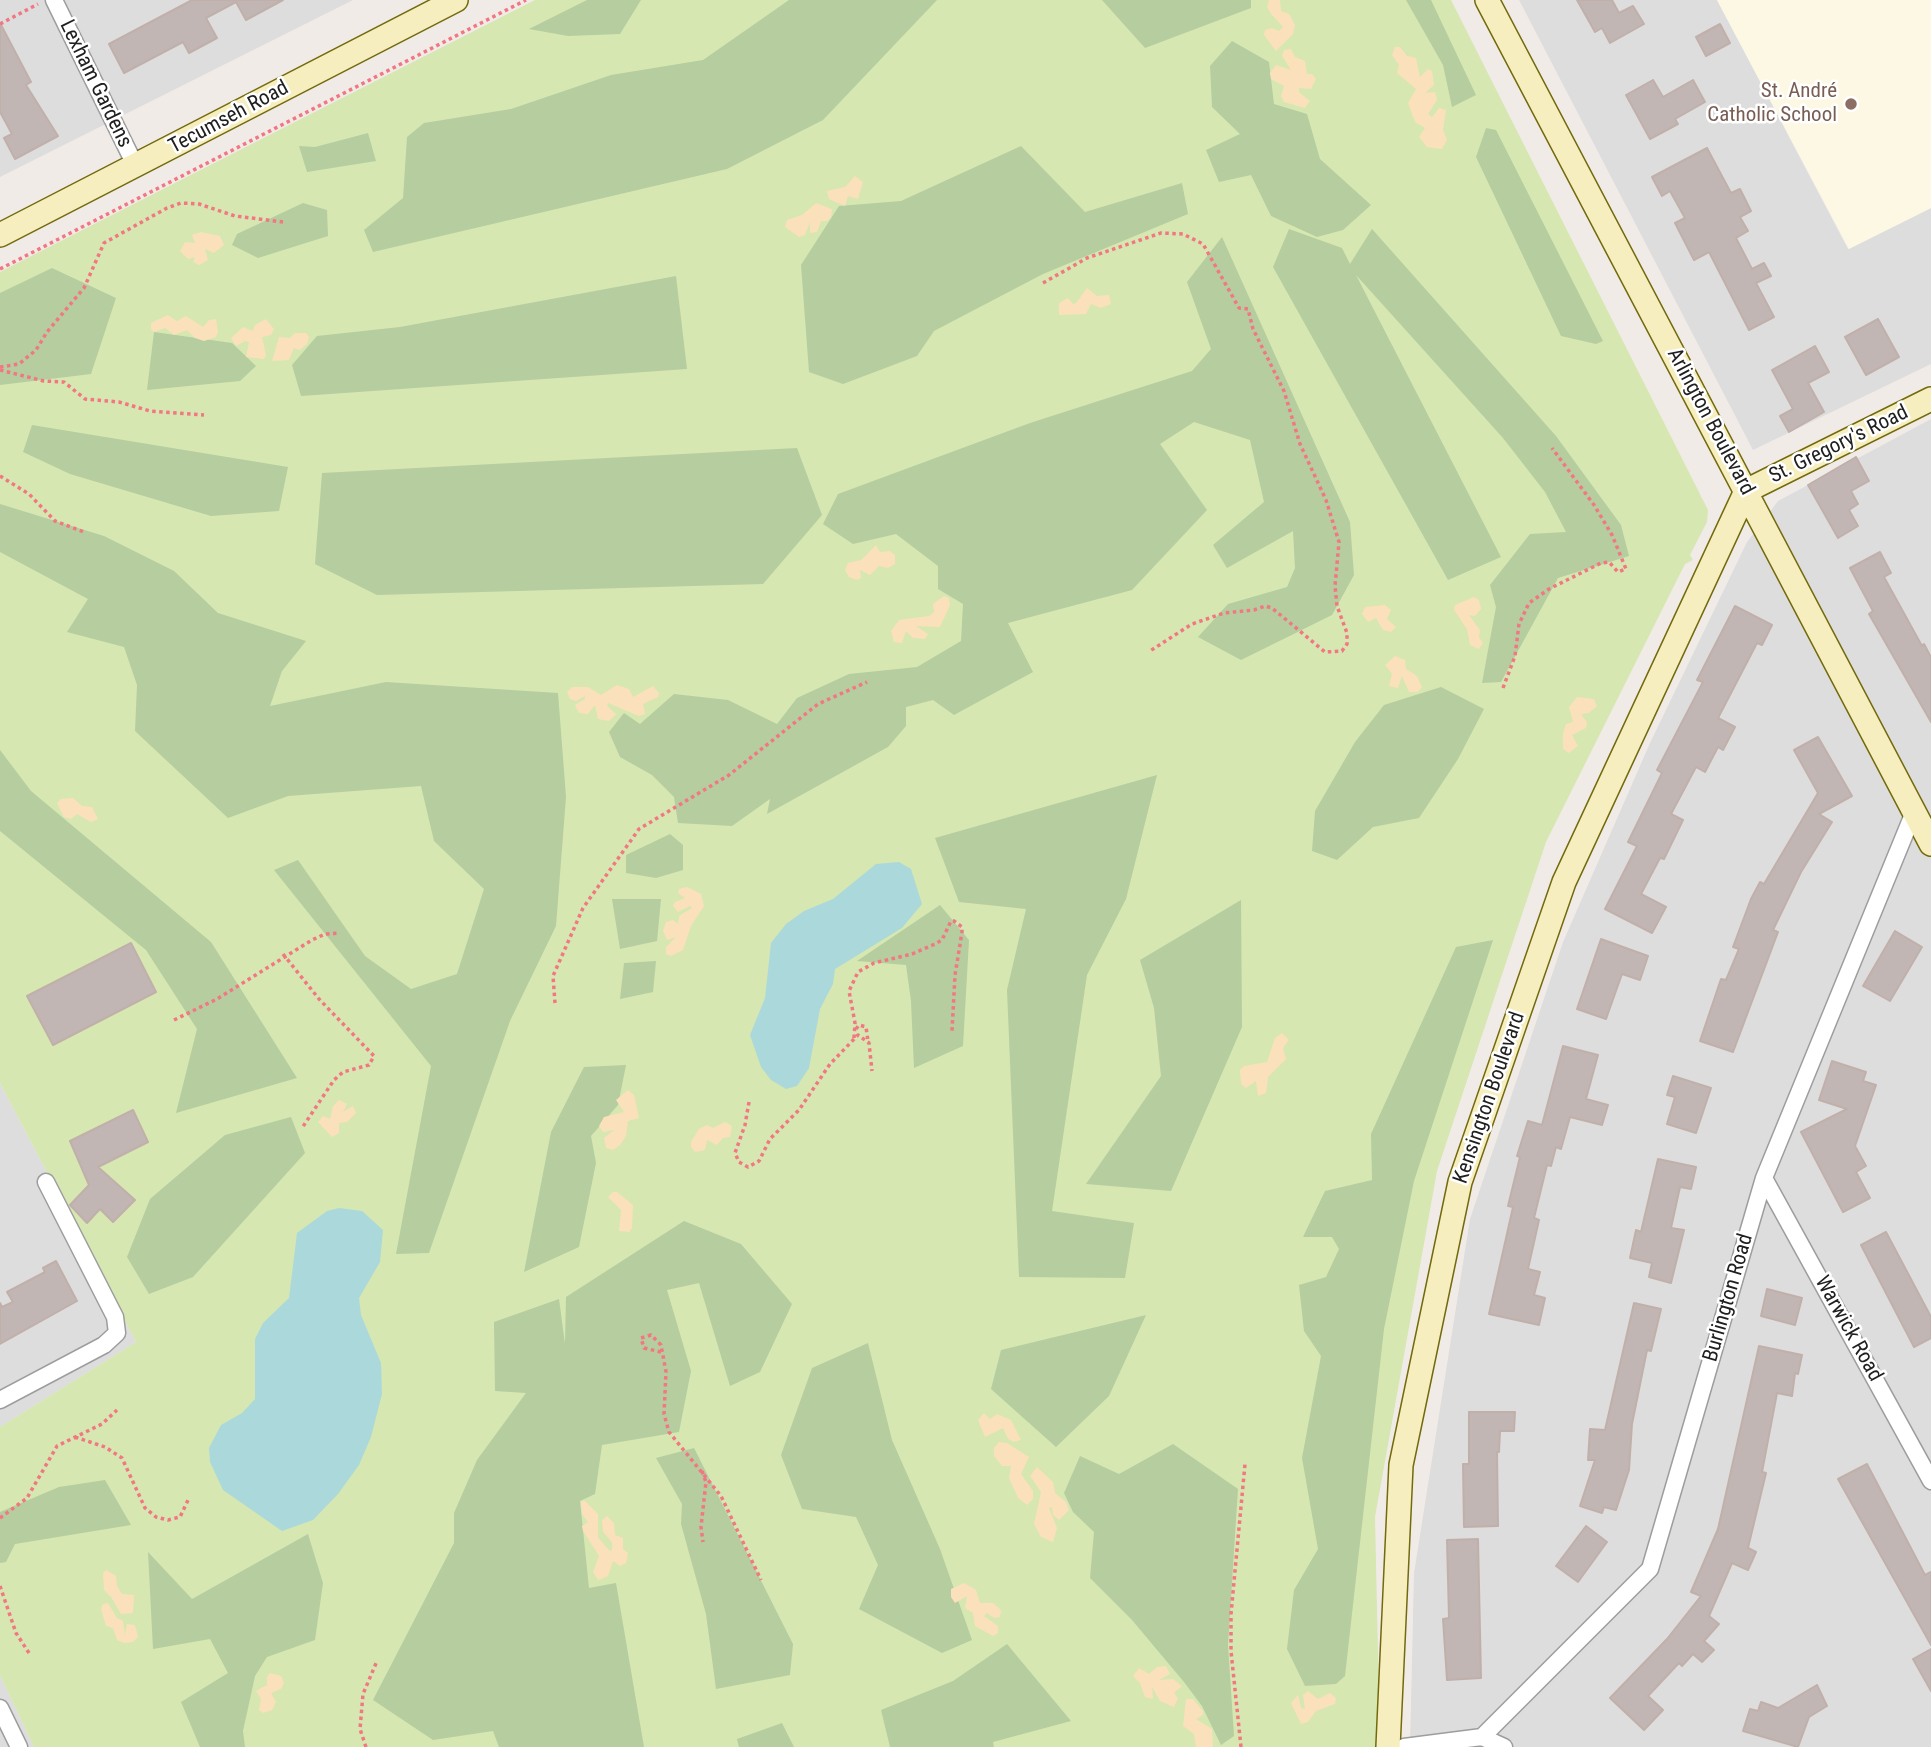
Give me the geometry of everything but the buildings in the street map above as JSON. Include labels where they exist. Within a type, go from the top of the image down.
[{"type":"street","name":"Tecumseh Road","points":[[0,235],[456,0]]},
{"type":"street","name":"Arlington Boulevard","points":[[1487,0],[1931,844]]},
{"type":"street","name":"Lexham Gardens","points":[[55,1],[136,167]]},
{"type":"street","name":"St. Gregory's Road","points":[[1746,491],[1931,399]]},
{"type":"street","name":"Kensington Boulevard","points":[[1388,1747],[1401,1465],[1460,1182],[1564,882],[1746,491]]},
{"type":"street","name":"Burlington Road","points":[[1482,1737],[1650,1569],[1764,1178],[1914,812]]},
{"type":"street","name":"Warwick Road","points":[[1764,1178],[1931,1481]]},
{"type":"street","points":[[0,1400],[104,1345],[117,1333],[115,1317],[46,1182]]},
{"type":"street","points":[[0,1708],[19,1747]]},
{"type":"street","points":[[1404,1747],[1482,1737],[1504,1747]]},
{"type":"path","points":[[0,269],[526,0]]},
{"type":"path","points":[[0,24],[55,1]]},
{"type":"path","points":[[0,369],[19,364],[31,357],[47,332],[84,288],[104,243],[167,208],[181,203],[199,204],[234,216],[283,222]]},
{"type":"path","points":[[1044,283],[1087,258],[1161,233],[1183,234],[1203,244],[1239,308],[1248,309],[1253,329],[1284,391],[1300,444],[1326,500],[1339,542],[1335,586],[1337,606],[1347,633],[1347,643],[1342,650],[1325,652],[1272,608],[1265,606],[1192,624],[1150,651]]},
{"type":"path","points":[[0,369],[44,381],[64,382],[86,399],[119,402],[150,411],[204,415]]},
{"type":"path","points":[[1503,688],[1516,656],[1518,624],[1529,603],[1549,589],[1601,563],[1609,562],[1618,572],[1626,569],[1612,535],[1594,505],[1552,447]]},
{"type":"path","points":[[1,478],[29,494],[55,521],[84,532]]},
{"type":"path","points":[[555,1003],[553,976],[583,908],[639,829],[659,814],[678,807],[729,775],[818,704],[844,695],[867,682]]},
{"type":"path","points":[[854,1038],[855,1023],[849,991],[858,972],[874,963],[912,954],[935,944],[942,940],[951,921],[954,921],[962,927],[962,932],[952,1031]]},
{"type":"path","points":[[174,1020],[217,999],[312,940],[325,934],[340,933]]},
{"type":"path","points":[[283,954],[320,999],[374,1056],[369,1065],[343,1072],[334,1080],[302,1128]]},
{"type":"path","points":[[749,1102],[745,1125],[735,1149],[738,1162],[748,1167],[759,1161],[770,1139],[799,1110],[830,1064],[854,1038],[857,1026],[866,1027],[872,1071]]},
{"type":"path","points":[[854,1038],[862,1036],[869,1043]]},
{"type":"path","points":[[661,1352],[644,1348],[641,1338],[650,1335],[661,1345],[666,1372],[664,1414],[668,1432],[702,1469],[721,1496],[761,1580]]},
{"type":"path","points":[[0,1518],[27,1498],[57,1446],[102,1424],[117,1410]]},
{"type":"path","points":[[75,1437],[106,1447],[122,1458],[145,1508],[156,1517],[168,1520],[180,1517],[189,1498]]},
{"type":"path","points":[[1241,1747],[1231,1651],[1231,1614],[1245,1464]]},
{"type":"path","points":[[702,1469],[706,1482],[701,1527],[703,1542]]},
{"type":"path","points":[[0,1586],[16,1633],[29,1653]]},
{"type":"path","points":[[366,1747],[360,1729],[363,1694],[377,1661]]},
{"type":"shaded area","points":[[0,0],[353,0],[0,177]]},
{"type":"shaded area","points":[[1519,0],[1717,0],[1848,249],[1931,208],[1931,364],[1753,450]]},
{"type":"shaded area","name":"St. André Catholic School","points":[[1717,0],[1931,0],[1931,208],[1849,249]]},
{"type":"shaded area","points":[[1931,419],[1931,1747],[1410,1747],[1414,1573],[1470,1219],[1563,942],[1650,743],[1747,542],[1778,501]]},
{"type":"shaded area","points":[[0,1083],[136,1342],[0,1427]]},
{"type":"shaded area","points":[[0,1675],[34,1747],[0,1747]]},
{"type":"green space","points":[[535,0],[1451,0],[1708,510],[1707,522],[1690,555],[1693,560],[1685,564],[1546,842],[1437,1171],[1375,1517],[1380,1747],[34,1747],[0,1675],[0,1427],[136,1342],[0,1083],[0,272]]},
{"type":"green space","points":[[587,0],[641,0],[620,34],[568,36],[529,29]]},
{"type":"green space","points":[[789,0],[937,0],[823,120],[727,169],[373,252],[364,230],[403,198],[407,137],[424,123],[511,109],[611,75],[703,60]]},
{"type":"green space","points":[[1102,0],[1251,0],[1251,8],[1145,48]]},
{"type":"green space","points":[[1406,0],[1431,0],[1476,95],[1452,107],[1443,65]]},
{"type":"green space","points":[[1232,41],[1269,62],[1274,104],[1307,114],[1320,159],[1371,205],[1343,230],[1317,237],[1271,216],[1251,175],[1219,182],[1206,150],[1240,134],[1212,107],[1210,66]]},
{"type":"green space","points":[[1486,128],[1496,130],[1603,341],[1596,344],[1561,336],[1476,157]]},
{"type":"green space","points":[[368,133],[376,161],[307,172],[299,146],[315,147]]},
{"type":"green space","points":[[1021,146],[1085,212],[1182,183],[1188,214],[1043,274],[934,331],[917,356],[843,384],[809,372],[801,265],[839,206],[901,201]]},
{"type":"green space","points":[[303,203],[327,210],[328,236],[258,258],[232,245],[237,234]]},
{"type":"green space","points":[[1289,229],[1342,248],[1350,264],[1372,229],[1556,436],[1621,525],[1629,556],[1558,578],[1501,682],[1482,683],[1496,607],[1490,585],[1530,534],[1566,532],[1545,492],[1503,438],[1356,275],[1501,557],[1448,580],[1273,267]]},
{"type":"green space","points":[[1222,237],[1350,522],[1354,575],[1332,615],[1241,660],[1198,637],[1228,604],[1287,587],[1295,568],[1293,531],[1227,568],[1213,545],[1264,502],[1250,440],[1194,422],[1160,444],[1207,510],[1132,590],[1008,623],[1033,672],[954,715],[933,700],[906,707],[906,726],[888,747],[767,814],[770,799],[732,826],[678,823],[674,797],[652,775],[620,757],[609,732],[624,713],[640,724],[674,694],[728,700],[777,724],[797,698],[849,674],[917,667],[961,641],[963,604],[938,589],[938,566],[896,534],[853,544],[823,524],[838,494],[1030,423],[1192,371],[1211,349],[1187,282]]},
{"type":"green space","points":[[52,268],[116,298],[91,374],[0,385],[0,293]]},
{"type":"green space","points":[[676,276],[687,369],[301,396],[292,365],[317,336],[400,327]]},
{"type":"green space","points":[[154,332],[232,343],[256,366],[240,381],[147,390]]},
{"type":"green space","points":[[32,425],[288,467],[279,511],[211,516],[70,474],[23,452]]},
{"type":"green space","points":[[797,448],[822,515],[763,584],[377,595],[315,564],[322,473]]},
{"type":"green space","points":[[0,504],[104,536],[174,571],[218,613],[306,641],[282,671],[270,706],[386,682],[558,693],[566,797],[556,926],[510,1021],[429,1253],[396,1254],[431,1066],[274,870],[298,860],[365,956],[411,989],[457,974],[484,889],[434,841],[421,786],[288,796],[228,818],[135,731],[137,685],[124,647],[67,632],[88,599],[0,552]]},
{"type":"green space","points":[[1441,687],[1484,709],[1458,759],[1419,818],[1373,827],[1337,860],[1312,851],[1315,811],[1355,742],[1384,705]]},
{"type":"green space","points":[[0,750],[31,791],[211,942],[297,1078],[176,1113],[197,1029],[146,950],[0,831]]},
{"type":"green space","points":[[1157,775],[1126,899],[1087,975],[1052,1211],[1134,1223],[1125,1278],[1019,1277],[1007,990],[1026,909],[959,902],[935,838]]},
{"type":"green space","points":[[670,834],[683,845],[683,870],[656,878],[626,873],[626,855]]},
{"type":"green space","points":[[612,899],[661,899],[657,941],[620,949]]},
{"type":"green space","points":[[1241,900],[1242,1027],[1171,1191],[1086,1184],[1161,1076],[1154,1008],[1140,960]]},
{"type":"green space","points":[[940,905],[969,940],[963,1046],[914,1068],[911,1001],[906,965],[857,961]]},
{"type":"green space","points":[[1493,940],[1414,1181],[1384,1329],[1345,1676],[1336,1684],[1305,1686],[1287,1649],[1294,1590],[1318,1549],[1302,1458],[1321,1356],[1304,1331],[1299,1285],[1326,1277],[1339,1249],[1332,1237],[1303,1237],[1325,1191],[1372,1180],[1371,1134],[1456,947]]},
{"type":"green space","points":[[656,961],[653,992],[620,999],[624,963]]},
{"type":"green space","points":[[626,1065],[618,1105],[591,1136],[596,1163],[579,1247],[524,1272],[551,1132],[584,1067]]},
{"type":"green space","points":[[291,1117],[305,1153],[193,1277],[149,1294],[127,1257],[150,1199],[225,1135]]},
{"type":"green space","points":[[684,1221],[741,1244],[792,1304],[760,1372],[730,1386],[699,1283],[667,1290],[691,1371],[679,1432],[602,1445],[595,1494],[580,1501],[589,1588],[616,1583],[644,1747],[499,1747],[493,1731],[433,1740],[373,1700],[454,1543],[454,1513],[477,1460],[526,1393],[495,1391],[494,1322],[559,1299],[565,1344],[566,1297]]},
{"type":"green space","points":[[1146,1315],[1109,1396],[1056,1447],[991,1389],[1001,1350]]},
{"type":"green space","points":[[868,1343],[892,1440],[940,1549],[972,1640],[942,1653],[859,1609],[878,1565],[856,1517],[802,1509],[781,1455],[812,1368]]},
{"type":"green space","points":[[1173,1444],[1238,1489],[1228,1645],[1234,1736],[1221,1745],[1202,1706],[1184,1682],[1132,1620],[1090,1578],[1094,1532],[1073,1512],[1064,1493],[1080,1456],[1119,1474]]},
{"type":"green space","points":[[694,1448],[793,1644],[790,1675],[716,1689],[706,1614],[681,1524],[682,1504],[656,1458]]},
{"type":"green space","points":[[105,1480],[131,1525],[15,1544],[6,1562],[0,1563],[0,1512],[59,1487]]},
{"type":"green space","points":[[308,1534],[323,1583],[315,1640],[267,1657],[255,1676],[243,1731],[245,1747],[200,1747],[181,1702],[228,1673],[210,1639],[153,1649],[148,1552],[192,1599]]},
{"type":"green space","points":[[1007,1644],[1071,1721],[993,1742],[994,1747],[890,1747],[881,1710],[953,1681]]},
{"type":"green space","points":[[782,1723],[794,1747],[739,1747],[737,1739]]},
{"type":"sand","points":[[1269,0],[1280,0],[1281,11],[1289,14],[1295,25],[1293,34],[1276,51],[1264,35],[1265,30],[1272,28],[1279,31],[1283,27],[1267,7]]},
{"type":"sand","points":[[1395,47],[1400,47],[1407,56],[1416,58],[1420,77],[1428,69],[1432,71],[1434,85],[1425,93],[1435,92],[1437,100],[1428,114],[1432,117],[1439,108],[1446,110],[1443,130],[1447,140],[1442,149],[1427,147],[1419,137],[1425,128],[1415,122],[1408,103],[1416,89],[1397,73],[1399,65],[1392,55]]},
{"type":"sand","points":[[1291,49],[1295,57],[1305,61],[1307,74],[1312,74],[1316,79],[1311,89],[1299,88],[1299,92],[1310,101],[1305,108],[1284,102],[1281,96],[1284,86],[1271,79],[1270,73],[1276,65],[1291,70],[1282,56],[1284,50]]},
{"type":"sand","points":[[855,176],[863,182],[858,199],[848,196],[845,206],[829,199],[827,191],[845,187]]},
{"type":"sand","points":[[816,203],[832,209],[831,217],[827,221],[821,221],[817,232],[810,233],[810,222],[805,235],[799,237],[785,227],[787,220],[802,215]]},
{"type":"sand","points":[[201,232],[220,236],[224,245],[214,253],[205,249],[208,260],[199,265],[193,262],[195,257],[188,259],[180,251],[185,242],[195,243],[192,235]]},
{"type":"sand","points":[[1087,288],[1097,296],[1109,295],[1111,304],[1101,308],[1091,304],[1086,314],[1059,315],[1059,303],[1068,298],[1073,304],[1076,303]]},
{"type":"sand","points":[[168,315],[177,321],[186,316],[203,327],[209,320],[216,319],[218,332],[216,337],[204,341],[195,338],[187,330],[174,335],[165,328],[154,332],[151,329],[151,323]]},
{"type":"sand","points":[[266,319],[274,329],[271,335],[262,337],[266,355],[264,359],[246,357],[249,342],[245,341],[236,346],[231,338],[243,327],[253,331],[255,325]]},
{"type":"sand","points":[[295,333],[306,333],[309,337],[307,344],[300,350],[294,348],[289,360],[272,361],[279,337],[290,338]]},
{"type":"sand","points":[[876,545],[880,552],[890,551],[895,555],[895,564],[888,568],[879,566],[870,575],[860,570],[861,578],[857,580],[849,577],[845,570],[848,563],[861,560]]},
{"type":"sand","points":[[944,596],[949,598],[950,605],[940,627],[916,626],[928,634],[925,639],[913,638],[906,631],[902,643],[894,642],[891,631],[899,620],[929,616],[934,612],[933,604]]},
{"type":"sand","points":[[1474,597],[1479,600],[1481,609],[1475,616],[1469,615],[1480,630],[1479,637],[1483,643],[1479,649],[1470,645],[1467,629],[1454,610],[1455,605]]},
{"type":"sand","points":[[1385,605],[1391,610],[1387,619],[1396,627],[1391,632],[1383,630],[1376,618],[1368,622],[1362,614],[1365,607]]},
{"type":"sand","points":[[1395,656],[1405,660],[1406,669],[1417,676],[1422,687],[1418,692],[1409,692],[1402,676],[1398,688],[1389,686],[1392,674],[1385,665]]},
{"type":"sand","points":[[617,685],[629,689],[633,697],[653,686],[659,693],[658,697],[643,704],[645,714],[639,716],[608,703],[607,706],[616,714],[609,721],[598,719],[595,705],[588,714],[579,713],[575,705],[585,699],[585,696],[576,701],[570,699],[567,692],[572,687],[588,687],[601,695]]},
{"type":"sand","points":[[1577,697],[1594,699],[1597,706],[1589,713],[1581,714],[1587,722],[1586,728],[1572,735],[1578,746],[1569,753],[1563,749],[1563,734],[1566,724],[1573,722],[1569,707]]},
{"type":"sand","points":[[73,798],[82,806],[92,807],[98,819],[91,822],[77,814],[71,819],[64,817],[57,803],[61,799]]},
{"type":"sand","points":[[687,887],[701,894],[704,906],[691,926],[683,950],[671,956],[666,954],[666,947],[676,937],[667,940],[663,931],[666,922],[673,920],[678,924],[679,916],[692,908],[690,906],[678,912],[673,906],[675,902],[685,898],[678,893],[679,889]]},
{"type":"sand","points":[[1282,1033],[1289,1040],[1283,1048],[1286,1059],[1268,1077],[1266,1093],[1258,1096],[1256,1081],[1246,1088],[1241,1084],[1240,1070],[1244,1066],[1267,1062],[1275,1038]]},
{"type":"sand","points":[[628,1090],[634,1095],[639,1118],[628,1121],[626,1136],[620,1145],[613,1150],[606,1148],[604,1138],[614,1130],[603,1132],[599,1126],[604,1117],[624,1112],[616,1100]]},
{"type":"sand","points":[[339,1100],[347,1104],[343,1112],[353,1106],[356,1113],[347,1122],[339,1123],[339,1133],[332,1137],[318,1122],[323,1116],[330,1119],[333,1106]]},
{"type":"sand","points":[[725,1122],[732,1126],[730,1137],[723,1138],[717,1145],[707,1140],[705,1150],[695,1152],[691,1142],[699,1129],[707,1125],[713,1128]]},
{"type":"sand","points":[[617,1192],[633,1205],[632,1228],[629,1232],[619,1231],[621,1210],[608,1197]]},
{"type":"sand","points":[[984,1413],[990,1419],[997,1414],[1011,1420],[1021,1440],[1014,1442],[1008,1439],[1003,1428],[985,1437],[978,1420]]},
{"type":"sand","points":[[999,1442],[1007,1443],[1029,1457],[1021,1474],[1033,1491],[1033,1499],[1027,1505],[1018,1498],[1009,1478],[1011,1466],[1002,1466],[994,1456],[994,1448]]},
{"type":"sand","points":[[1037,1467],[1053,1482],[1055,1493],[1066,1502],[1069,1510],[1059,1520],[1053,1515],[1052,1507],[1049,1508],[1057,1528],[1053,1542],[1041,1537],[1034,1524],[1041,1492],[1030,1476]]},
{"type":"sand","points":[[584,1500],[598,1514],[598,1537],[601,1541],[612,1550],[612,1542],[603,1532],[602,1520],[607,1516],[614,1523],[615,1535],[623,1538],[623,1549],[628,1553],[626,1563],[620,1566],[613,1561],[608,1576],[598,1580],[593,1572],[599,1556],[582,1526],[588,1522],[582,1514],[581,1502]]},
{"type":"sand","points":[[106,1570],[116,1576],[117,1586],[122,1594],[134,1595],[133,1613],[121,1614],[104,1590],[103,1573]]},
{"type":"sand","points":[[964,1583],[976,1590],[980,1603],[993,1603],[1001,1610],[1000,1617],[994,1618],[987,1613],[984,1616],[998,1626],[998,1633],[993,1636],[975,1626],[973,1613],[965,1608],[967,1596],[955,1603],[951,1597],[951,1589]]},
{"type":"sand","points":[[108,1603],[117,1618],[123,1621],[125,1635],[127,1624],[135,1625],[138,1637],[133,1642],[124,1643],[117,1640],[113,1628],[106,1626],[101,1609],[103,1604]]},
{"type":"sand","points":[[1166,1666],[1170,1674],[1159,1680],[1173,1679],[1182,1686],[1174,1693],[1178,1698],[1174,1707],[1160,1701],[1152,1687],[1153,1699],[1145,1697],[1140,1683],[1133,1676],[1139,1668],[1149,1674],[1157,1667]]},
{"type":"sand","points":[[270,1673],[281,1676],[284,1683],[281,1689],[271,1693],[276,1702],[272,1710],[263,1713],[259,1710],[261,1699],[256,1691],[267,1685]]},
{"type":"sand","points":[[1308,1691],[1318,1699],[1330,1693],[1336,1698],[1335,1704],[1316,1711],[1308,1722],[1301,1724],[1291,1703],[1298,1695],[1301,1708],[1305,1709],[1303,1695]]},
{"type":"sand","points":[[1186,1699],[1193,1699],[1203,1711],[1203,1715],[1196,1719],[1212,1729],[1213,1747],[1196,1747],[1194,1734],[1183,1726]]},
{"type":"water","points":[[899,862],[911,869],[922,904],[902,928],[835,969],[833,984],[820,1009],[809,1068],[797,1086],[786,1089],[771,1080],[761,1067],[750,1035],[765,998],[771,943],[786,924],[804,911],[833,899],[876,864]]},
{"type":"water","points":[[339,1208],[362,1211],[383,1230],[380,1262],[359,1298],[361,1315],[381,1363],[382,1394],[371,1437],[359,1465],[338,1494],[313,1520],[282,1531],[223,1490],[210,1462],[209,1448],[221,1425],[242,1413],[255,1399],[255,1339],[263,1323],[289,1298],[297,1233],[327,1211]]},
{"type":"place","name":"St. André Catholic School","points":[[1851,104]]}]
